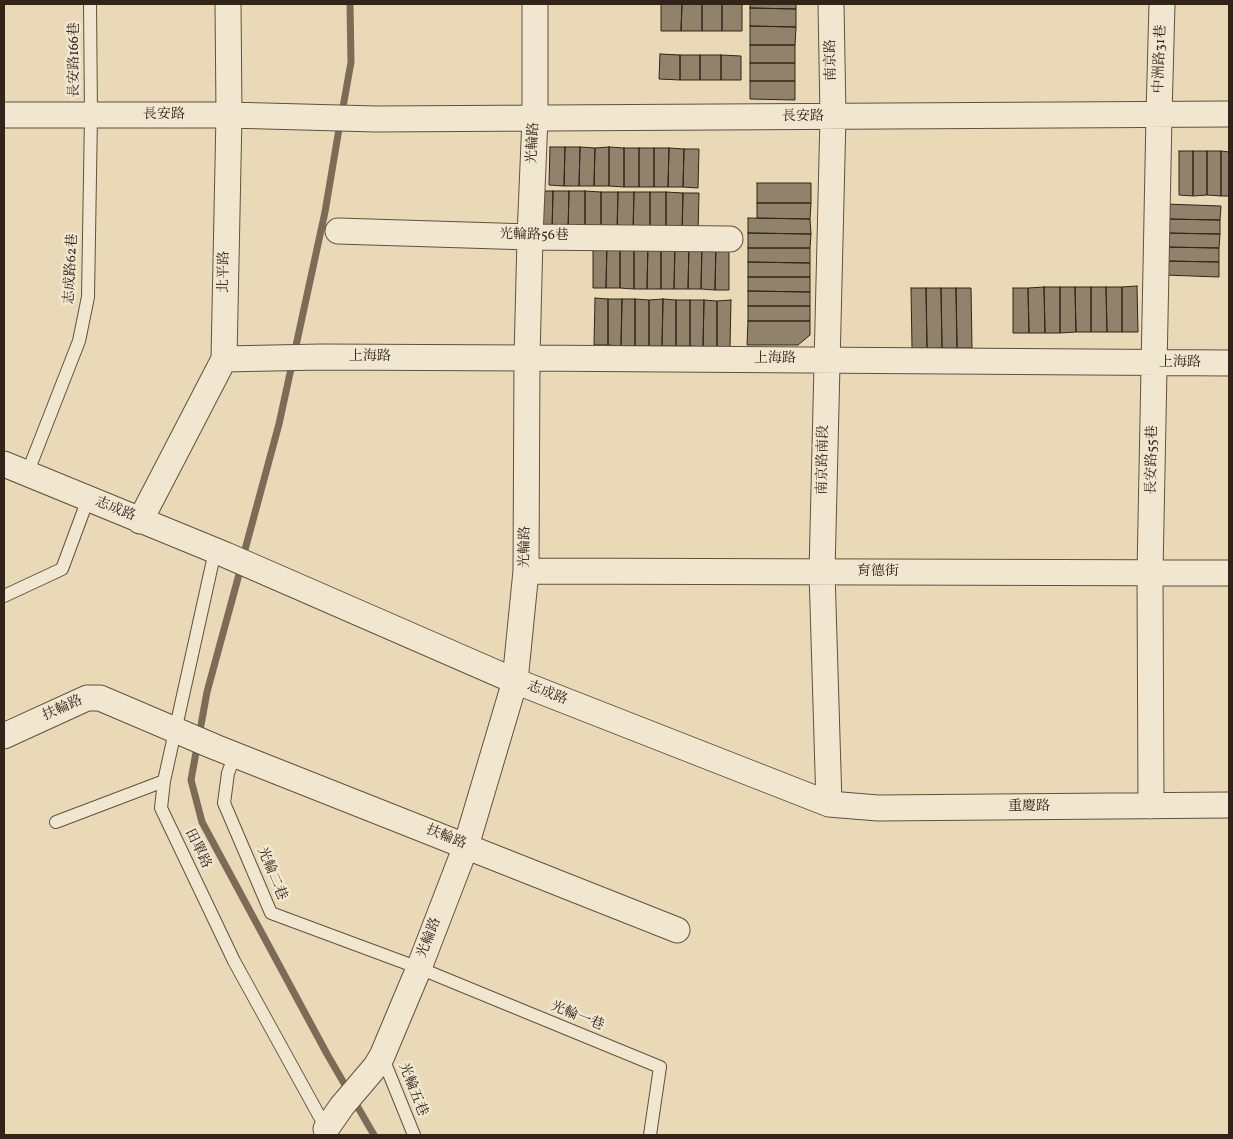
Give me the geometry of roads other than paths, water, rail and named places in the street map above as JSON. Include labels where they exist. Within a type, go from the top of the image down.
[{"type":"street","name":"北平路","points":[[140,521],[224,359],[229,115],[228,4]]},
{"type":"street","name":"光輪路","points":[[328,1132],[342,1106],[379,1061],[419,968],[466,846],[515,681],[526,571],[527,358],[535,118],[536,4]]},
{"type":"street","name":"南京路","points":[[832,4],[833,116]]},
{"type":"street","name":"中洲路31巷","points":[[1159,115],[1162,4]]},
{"type":"street","name":"長安路","points":[[4,115],[229,115],[376,119],[1229,114]]},
{"type":"street","name":"長安路55巷","points":[[1151,806],[1150,572],[1159,115]]},
{"type":"street","name":"南京路南段","points":[[829,804],[822,572],[833,116]]},
{"type":"street","name":"光輪路56巷","points":[[338,231],[530,237],[730,239]]},
{"type":"street","name":"上海路","points":[[224,359],[321,357],[826,359],[1229,363]]},
{"type":"street","name":"志成路","points":[[4,464],[221,553],[515,681],[829,804]]},
{"type":"street","name":"育德街","points":[[526,571],[1229,573]]},
{"type":"street","name":"扶輪路","points":[[4,736],[87,698],[100,698],[225,751],[676,930]]},
{"type":"street","name":"重慶路","points":[[829,804],[878,808],[1229,805]]},
{"type":"lane","name":"長安路166巷","points":[[90,4],[91,115]]},
{"type":"lane","name":"志成路62巷","points":[[27,474],[79,342],[88,297],[91,115]]},
{"type":"lane","points":[[4,596],[62,569],[88,499]]},
{"type":"lane","name":"田單路","points":[[221,553],[164,780],[161,808],[234,961],[328,1132]]},
{"type":"lane","name":"光輪二巷","points":[[225,751],[228,773],[224,803],[271,913],[419,968]]},
{"type":"lane","points":[[56,822],[164,780]]},
{"type":"lane","name":"光輪一巷","points":[[419,968],[660,1067],[650,1135]]},
{"type":"lane","name":"光輪五巷","points":[[379,1061],[414,1135]]},
{"type":"waterway","points":[[342,113],[351,62],[350,4]]},
{"type":"waterway","points":[[243,557],[279,424],[325,212],[340,123]]},
{"type":"waterway","points":[[241,567],[207,692],[191,780],[202,822],[327,1054],[374,1135]]}]
